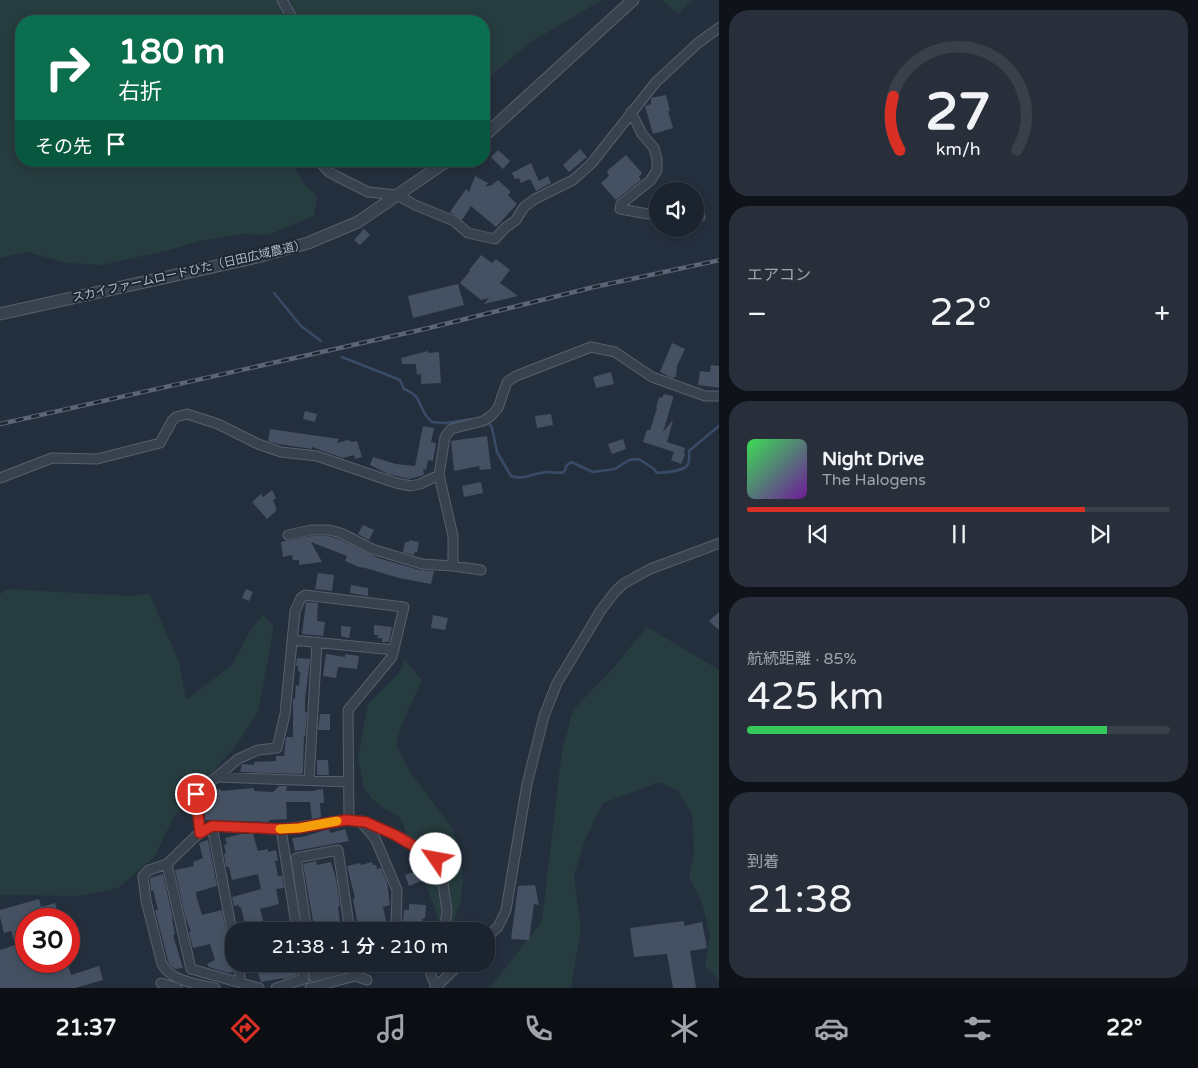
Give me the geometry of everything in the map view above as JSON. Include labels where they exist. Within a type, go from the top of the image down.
[{"type":"street","points":[[282,0],[291,15]]},
{"type":"street","points":[[490,131],[633,0]]},
{"type":"street","points":[[324,167],[329,172],[368,192],[397,195],[415,205],[454,221],[468,233],[495,240],[516,220],[524,207],[573,180],[591,164],[631,112],[663,75],[719,26]]},
{"type":"street","points":[[631,112],[642,134],[654,148],[657,170],[650,180],[621,204],[620,209],[649,214]]},
{"type":"street","name":"スカイファームロードひた（日田広域農道）","points":[[0,314],[256,257],[308,243],[358,222],[438,167]]},
{"type":"street","points":[[453,566],[453,536],[439,475],[443,443],[448,431],[491,416],[498,408],[506,382],[531,369],[591,347],[615,352],[652,377],[705,396],[719,396]]},
{"type":"street","points":[[0,478],[52,458],[97,459],[160,443],[172,421],[176,417],[187,414],[218,424],[258,444],[281,452],[317,456],[396,483],[411,486],[439,475]]},
{"type":"street","points":[[288,535],[311,530],[329,530],[341,533],[372,549],[422,564],[481,570]]},
{"type":"street","points":[[495,930],[506,910],[527,784],[544,716],[557,683],[602,610],[623,584],[650,569],[719,543]]},
{"type":"street","points":[[200,833],[196,794],[238,759],[258,750],[277,748],[285,714],[295,611],[301,598],[305,595],[404,607],[392,657],[348,710],[349,820]]},
{"type":"street","points":[[292,640],[394,650]]},
{"type":"street","points":[[309,780],[317,642]]},
{"type":"street","points":[[217,777],[349,782]]},
{"type":"street","points":[[214,988],[186,981],[167,973],[162,964],[146,901],[143,876],[149,870],[167,864],[200,833],[212,826],[281,829],[349,820],[366,822],[395,835],[436,859],[441,870],[447,911],[445,922]]},
{"type":"street","points":[[360,821],[375,838],[397,890],[396,922]]},
{"type":"street","points":[[212,826],[230,922]]},
{"type":"street","points":[[281,829],[296,922]]},
{"type":"street","points":[[306,922],[296,858],[338,850],[349,922]]},
{"type":"street","points":[[167,864],[191,970],[259,988]]},
{"type":"street","points":[[239,972],[241,983]]},
{"type":"street","points":[[276,988],[304,979],[303,972]]},
{"type":"street","points":[[313,972],[314,977],[332,972]]},
{"type":"street","points":[[430,972],[435,988],[452,972]]},
{"type":"street","points":[[310,988],[355,976],[367,980]]},
{"type":"street","points":[[161,983],[177,988]]},
{"type":"green space","points":[[0,0],[602,0],[531,42],[490,76],[490,15],[15,15],[15,167],[295,167],[303,183],[317,196],[314,216],[268,235],[242,234],[200,241],[102,265],[67,263],[27,252],[0,258]]},
{"type":"green space","points":[[662,0],[693,0],[678,14]]},
{"type":"green space","points":[[7,589],[132,596],[149,593],[179,662],[186,700],[232,665],[250,631],[263,615],[274,627],[258,712],[237,744],[173,818],[154,858],[118,888],[78,896],[2,895],[0,897],[0,594]]},
{"type":"green space","points":[[647,627],[719,670],[719,980],[705,966],[710,934],[701,900],[689,877],[694,853],[692,814],[678,791],[660,782],[603,803],[585,840],[574,876],[581,928],[571,988],[490,988],[542,921],[562,751],[573,710],[615,666]]},
{"type":"green space","points":[[404,659],[422,680],[401,726],[396,745],[407,767],[453,829],[461,857],[463,881],[461,899],[454,922],[437,922],[436,911],[400,817],[386,810],[372,799],[364,788],[358,757],[368,704],[400,672]]},
{"type":"building","points":[[666,95],[673,128],[653,134],[645,106],[651,104],[651,98]]},
{"type":"building","points":[[580,149],[587,157],[569,172],[563,165]]},
{"type":"building","points":[[498,150],[510,161],[503,169],[491,157]]},
{"type":"building","points":[[626,155],[642,173],[639,177],[641,180],[616,200],[601,183],[609,176],[607,171]]},
{"type":"building","points":[[531,163],[539,181],[548,176],[551,183],[536,191],[530,179],[521,183],[519,178],[515,179],[512,173]]},
{"type":"building","points":[[475,176],[488,183],[485,187],[492,185],[498,180],[511,192],[508,195],[517,204],[496,227],[471,206],[462,220],[450,212],[466,189],[469,192]]},
{"type":"building","points":[[364,229],[370,235],[360,245],[354,240]]},
{"type":"building","points":[[481,255],[492,263],[496,259],[510,270],[500,283],[518,296],[484,304],[489,298],[481,300],[460,283]]},
{"type":"building","points":[[458,284],[464,305],[413,318],[408,296]]},
{"type":"building","points":[[672,343],[685,349],[677,366],[676,377],[672,378],[660,372]]},
{"type":"building","points":[[428,351],[428,353],[439,352],[441,383],[421,384],[421,374],[417,375],[416,364],[402,364],[401,358]]},
{"type":"building","points":[[711,365],[719,366],[719,388],[698,385],[700,371],[710,372]]},
{"type":"building","points":[[611,372],[614,384],[596,388],[593,377]]},
{"type":"building","points":[[664,394],[673,396],[673,399],[663,432],[673,420],[667,442],[685,448],[685,455],[681,464],[671,460],[674,452],[643,442],[647,430],[650,430],[659,397],[662,398]]},
{"type":"building","points":[[305,411],[317,414],[315,422],[303,419]]},
{"type":"building","points":[[551,414],[553,425],[537,428],[535,416]]},
{"type":"building","points":[[423,426],[434,428],[431,442],[436,443],[433,461],[428,460],[426,470],[423,469],[424,475],[409,479],[388,474],[370,465],[373,457],[396,464],[415,466]]},
{"type":"building","points":[[270,429],[339,439],[337,443],[348,440],[352,442],[357,441],[362,457],[355,459],[354,455],[343,458],[312,447],[312,449],[268,441]]},
{"type":"building","points":[[487,436],[491,469],[480,470],[479,466],[454,471],[451,441]]},
{"type":"building","points":[[623,439],[626,449],[612,454],[608,444]]},
{"type":"building","points":[[481,482],[483,493],[464,497],[462,486]]},
{"type":"building","points":[[272,490],[276,498],[273,500],[276,511],[267,519],[252,502],[261,494],[263,497]]},
{"type":"building","points":[[363,525],[374,530],[369,540],[358,534]]},
{"type":"building","points":[[312,536],[328,536],[339,539],[378,558],[420,570],[434,571],[431,584],[361,568],[345,561],[347,556],[311,542],[322,562],[299,565],[299,560],[293,560],[292,555],[283,557],[281,542]]},
{"type":"building","points":[[409,540],[419,542],[417,552],[414,555],[403,552],[405,542],[409,542]]},
{"type":"building","points":[[318,573],[334,575],[332,591],[315,589]]},
{"type":"building","points":[[351,585],[368,588],[368,596],[350,593]]},
{"type":"building","points":[[246,589],[253,592],[249,601],[242,598]]},
{"type":"building","points":[[306,602],[318,603],[317,621],[325,622],[323,636],[302,634]]},
{"type":"building","points":[[719,612],[719,630],[709,621]]},
{"type":"building","points":[[433,615],[448,618],[445,630],[431,628]]},
{"type":"building","points":[[374,625],[392,627],[389,642],[382,642],[382,638],[377,638],[378,635],[374,635]]},
{"type":"building","points":[[341,626],[351,627],[349,638],[341,636]]},
{"type":"building","points":[[326,654],[345,657],[345,654],[359,656],[357,669],[338,667],[336,678],[323,676]]},
{"type":"building","points":[[297,658],[310,659],[305,700],[305,712],[307,713],[302,774],[240,772],[242,764],[254,765],[254,762],[276,761],[276,756],[284,756],[286,737],[293,737],[293,699],[295,699],[296,685],[299,686],[300,672],[298,671],[298,666],[296,666]]},
{"type":"building","points":[[320,714],[330,714],[330,730],[318,730]]},
{"type":"building","points":[[317,760],[328,760],[329,775],[317,775]]},
{"type":"building","points":[[279,786],[287,786],[286,791],[315,791],[323,789],[324,803],[320,803],[321,817],[312,819],[310,802],[286,802],[287,819],[269,820],[269,822],[205,820],[205,807],[208,807],[207,794],[210,794],[211,790],[254,788],[254,791],[273,792]]},
{"type":"building","points":[[329,829],[330,833],[345,829],[349,841],[295,851],[292,838]]},
{"type":"building","points":[[241,834],[253,834],[258,851],[268,849],[268,852],[276,850],[278,861],[275,861],[278,876],[282,876],[284,888],[276,889],[279,904],[260,909],[263,922],[245,922],[241,907],[239,905],[234,906],[232,897],[261,889],[258,874],[232,880],[229,867],[226,867],[224,845],[227,844],[225,838]]},
{"type":"building","points":[[208,840],[217,886],[196,892],[196,895],[202,915],[222,910],[225,926],[225,972],[209,967],[207,964],[215,960],[210,944],[193,948],[189,932],[191,932],[185,916],[175,870],[194,866],[193,862],[203,858],[199,843]]},
{"type":"building","points":[[316,861],[317,865],[331,862],[340,906],[338,907],[340,922],[313,922],[303,864]]},
{"type":"building","points":[[372,862],[373,865],[376,865],[377,869],[381,868],[387,882],[390,905],[383,907],[386,921],[390,922],[357,922],[353,899],[355,898],[347,866],[360,863],[361,865]]},
{"type":"building","points":[[422,869],[426,879],[409,886],[405,875]]},
{"type":"building","points":[[163,874],[173,919],[175,934],[173,935],[183,968],[175,969],[169,964],[155,910],[158,910],[153,890],[151,891],[150,878]]},
{"type":"building","points":[[535,885],[539,905],[534,904],[529,940],[511,939],[518,886]]},
{"type":"building","points":[[39,899],[41,907],[55,903],[57,908],[15,908],[15,945],[11,931],[4,933],[0,910]]},
{"type":"building","points":[[409,904],[426,905],[423,922],[403,922],[404,910],[409,910]]},
{"type":"building","points":[[684,921],[684,926],[702,922],[707,948],[690,951],[696,988],[673,988],[667,954],[634,957],[630,928]]},
{"type":"building","points":[[15,945],[15,973],[70,973],[71,975],[99,966],[103,980],[75,988],[0,988],[0,950]]},
{"type":"building","points":[[258,972],[296,972],[297,975],[284,979],[261,982]]},
{"type":"waterway","points":[[274,293],[301,326],[321,341]]},
{"type":"waterway","points":[[342,357],[400,380],[404,389],[415,396],[424,413],[432,422],[445,423],[472,419]]},
{"type":"waterway","points":[[487,420],[492,428],[497,452],[511,476],[516,477],[525,477],[543,472],[564,472],[567,465],[571,462],[593,472],[615,469],[629,460],[639,459],[657,473],[683,469],[688,464],[689,451],[719,426]]},
{"type":"railway","points":[[0,424],[429,328],[594,287],[719,260]]},
{"type":"slow traffic","points":[[280,829],[299,828],[337,821]]},
{"type":"route","points":[[196,794],[200,833],[212,826],[281,829],[346,820],[366,822],[422,849],[436,859]]}]
